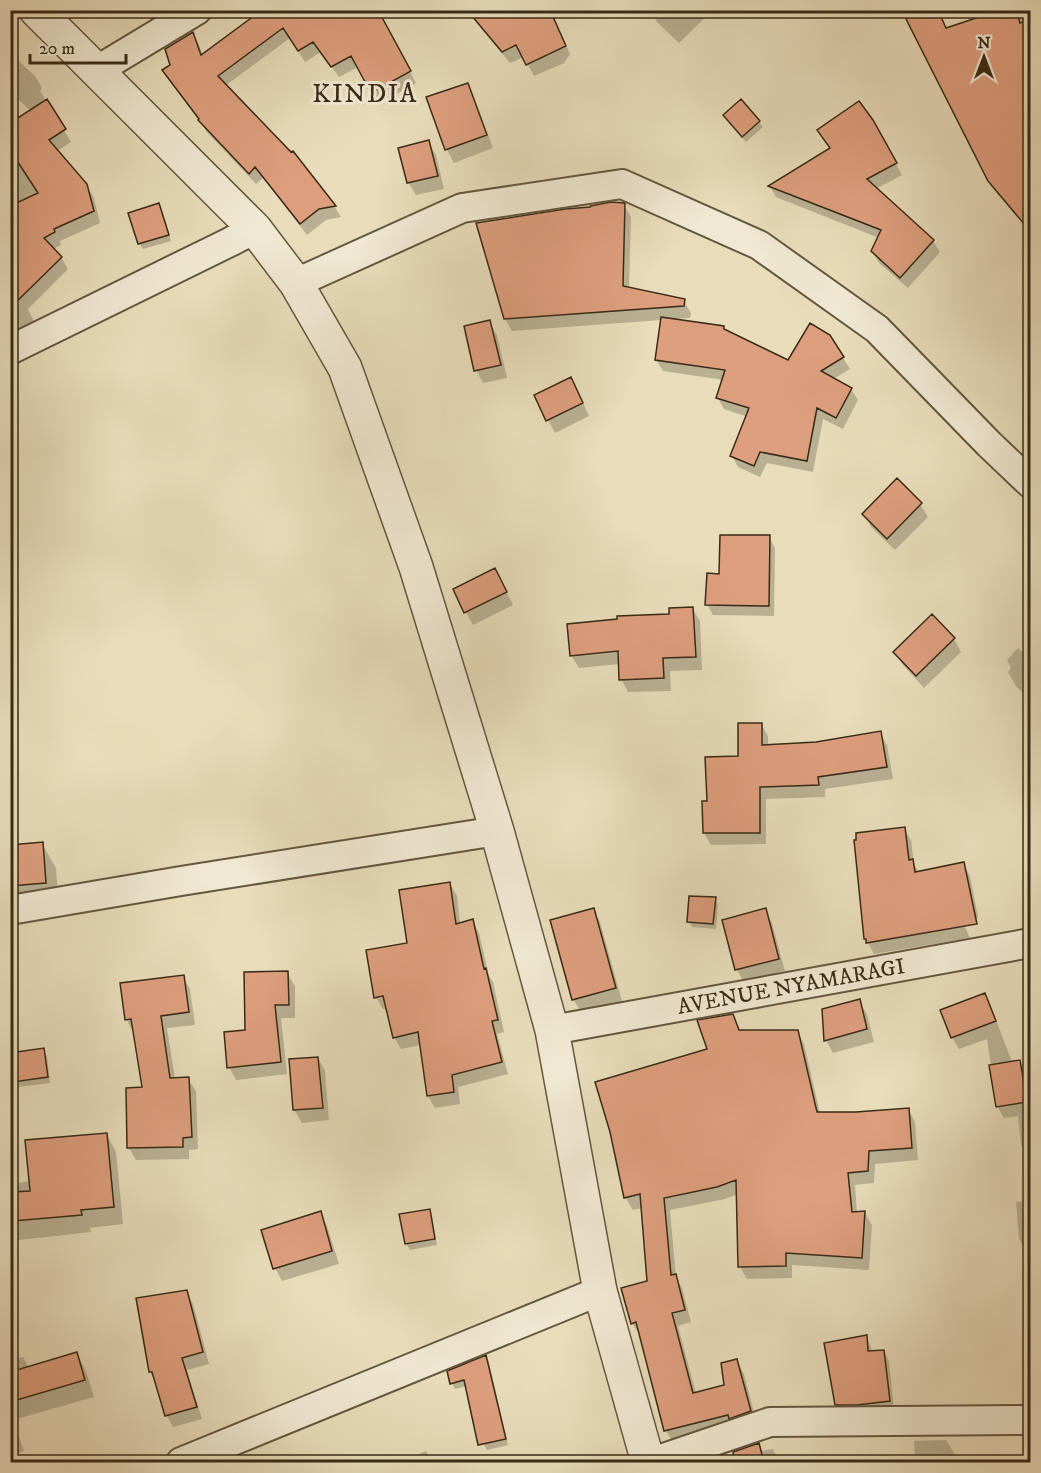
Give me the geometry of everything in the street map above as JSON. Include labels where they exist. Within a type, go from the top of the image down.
[{"type":"street","points":[[36,10],[255,229],[296,283],[345,368],[416,567],[497,831],[552,1030],[600,1291],[650,1462],[770,1422],[1030,1420]]},
{"type":"street","points":[[96,71],[197,10]]},
{"type":"street","points":[[296,283],[462,208],[622,184],[759,245],[878,329],[1030,483]]},
{"type":"street","points":[[10,350],[255,229]]},
{"type":"street","points":[[10,910],[497,831]]},
{"type":"street","name":"AVENUE NYAMARAGI","points":[[552,1030],[1030,943]]},
{"type":"street","points":[[181,1462],[600,1291]]},
{"type":"building","points":[[262,10],[378,10],[411,71],[371,93],[351,56],[331,67],[313,42],[298,51],[283,28],[218,76],[291,152],[293,151],[336,206],[319,209],[300,224],[255,167],[249,174],[198,120],[162,70],[170,65],[165,49],[193,32],[201,55]]},
{"type":"building","points":[[467,10],[550,10],[566,46],[526,65],[516,45],[502,52]]},
{"type":"building","points":[[923,10],[938,10],[946,28],[1000,10],[1016,10],[1020,23],[1030,19],[1030,231],[988,181],[906,19]]},
{"type":"building","points":[[468,83],[487,135],[445,150],[426,97]]},
{"type":"building","points":[[47,99],[66,129],[49,140],[87,184],[94,211],[54,229],[55,232],[44,238],[62,257],[10,308],[10,206],[38,193],[10,150],[10,123]]},
{"type":"building","points":[[741,99],[760,121],[742,137],[723,115]]},
{"type":"building","points":[[859,101],[873,120],[897,163],[867,179],[934,240],[900,278],[871,251],[881,230],[768,186],[830,148],[817,130]]},
{"type":"building","points":[[429,140],[438,176],[407,183],[398,148]]},
{"type":"building","points":[[611,202],[625,203],[623,286],[685,299],[684,306],[504,319],[476,223]]},
{"type":"building","points":[[159,203],[169,235],[138,244],[128,213]]},
{"type":"building","points":[[661,317],[724,326],[724,329],[788,360],[810,323],[830,335],[844,357],[821,371],[852,388],[836,418],[817,408],[807,461],[760,452],[754,466],[730,456],[749,408],[716,398],[725,370],[655,360]]},
{"type":"building","points":[[490,320],[501,365],[474,371],[464,326]]},
{"type":"building","points":[[571,377],[583,403],[546,421],[534,395]]},
{"type":"building","points":[[897,478],[922,503],[887,539],[862,514]]},
{"type":"building","points":[[720,535],[770,535],[769,606],[705,605],[707,573],[719,574]]},
{"type":"building","points":[[495,568],[507,592],[464,613],[453,589]]},
{"type":"building","points":[[693,607],[696,657],[663,658],[664,678],[619,680],[618,651],[570,656],[567,624],[617,619],[617,616],[669,614],[669,608]]},
{"type":"building","points":[[932,614],[955,638],[916,676],[893,652]]},
{"type":"building","points":[[738,723],[762,723],[762,745],[816,742],[881,731],[887,767],[818,777],[819,785],[760,787],[760,833],[703,833],[702,801],[707,801],[705,757],[738,756]]},
{"type":"building","points":[[905,827],[909,860],[913,859],[915,872],[964,862],[977,924],[866,943],[854,840],[856,840],[856,833]]},
{"type":"building","points":[[43,842],[46,883],[10,886],[10,845]]},
{"type":"building","points":[[450,882],[456,924],[473,919],[498,1020],[492,1021],[502,1062],[452,1075],[454,1092],[427,1096],[418,1032],[393,1038],[383,996],[374,998],[366,950],[407,943],[399,890]]},
{"type":"building","points":[[689,896],[716,897],[713,924],[687,922]]},
{"type":"building","points":[[594,908],[616,988],[572,1000],[550,920]]},
{"type":"building","points":[[766,908],[779,959],[735,970],[722,920]]},
{"type":"building","points":[[288,971],[289,1005],[275,1005],[281,1062],[227,1068],[224,1032],[245,1030],[244,972]]},
{"type":"building","points":[[184,975],[189,1012],[161,1016],[170,1078],[189,1077],[192,1137],[183,1138],[183,1147],[127,1148],[126,1088],[142,1087],[131,1019],[125,1020],[120,983]]},
{"type":"building","points":[[985,993],[996,1021],[951,1038],[940,1010]]},
{"type":"building","points":[[860,999],[867,1029],[824,1041],[822,1009]]},
{"type":"building","points":[[733,1014],[739,1030],[798,1030],[817,1112],[909,1108],[912,1148],[869,1151],[868,1171],[848,1173],[852,1212],[865,1211],[862,1258],[786,1253],[786,1266],[738,1267],[736,1180],[717,1187],[664,1198],[671,1275],[676,1274],[685,1310],[672,1313],[693,1393],[724,1385],[721,1363],[737,1359],[751,1411],[729,1419],[728,1415],[664,1431],[636,1322],[631,1324],[621,1288],[647,1281],[640,1194],[624,1198],[610,1132],[595,1082],[707,1049],[697,1020]]},
{"type":"building","points":[[44,1048],[48,1077],[13,1082],[10,1053]]},
{"type":"building","points":[[318,1057],[323,1108],[293,1110],[289,1059]]},
{"type":"building","points":[[1020,1060],[1027,1102],[996,1107],[989,1065]]},
{"type":"building","points":[[107,1133],[114,1207],[81,1210],[82,1215],[13,1221],[10,1192],[30,1191],[25,1140]]},
{"type":"building","points":[[430,1209],[435,1239],[405,1244],[399,1214]]},
{"type":"building","points":[[321,1211],[332,1251],[273,1269],[261,1230]]},
{"type":"building","points":[[187,1290],[203,1352],[182,1358],[197,1407],[165,1416],[152,1372],[149,1372],[136,1298]]},
{"type":"building","points":[[867,1335],[868,1351],[884,1350],[890,1401],[835,1405],[824,1343]]},
{"type":"building","points":[[77,1352],[85,1380],[10,1402],[10,1372]]},
{"type":"building","points":[[486,1355],[506,1439],[478,1445],[464,1380],[450,1384],[447,1371]]},
{"type":"building","points":[[759,1443],[764,1462],[734,1462],[733,1452]]},
{"type":"district","name":"KINDIA","points":[[365,94]]}]
